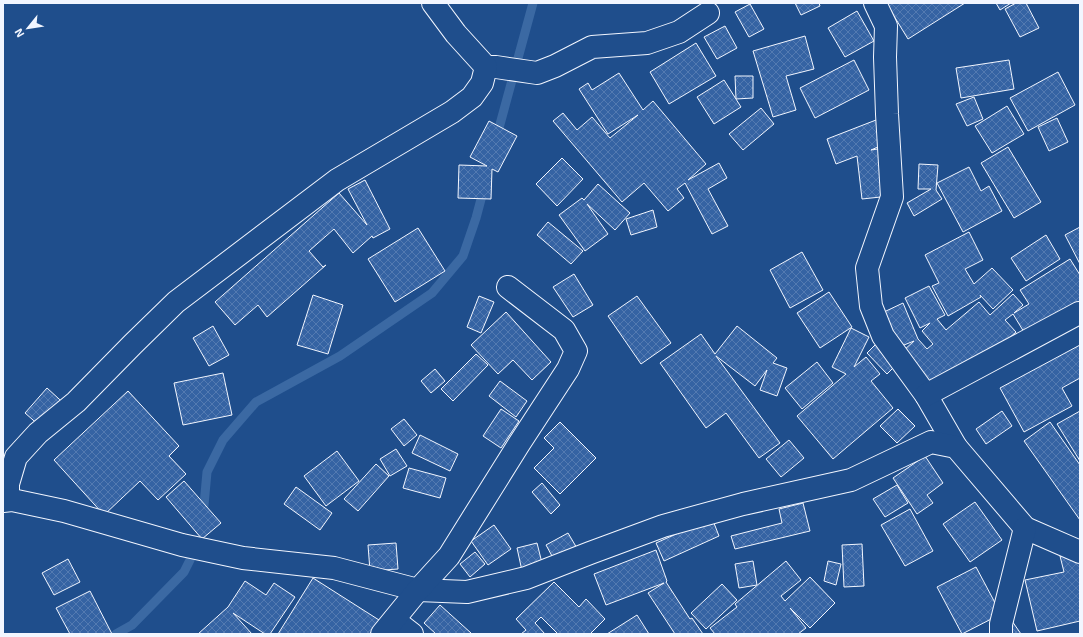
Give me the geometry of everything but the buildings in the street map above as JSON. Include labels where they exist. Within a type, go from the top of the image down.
[{"type":"street","points":[[433,3],[456,34],[491,67],[537,73],[592,47],[647,43],[679,32],[708,13]]},
{"type":"street","points":[[875,3],[886,26],[886,106],[892,197],[867,268],[871,306],[883,336],[926,395],[956,447],[1025,528],[1080,552]]},
{"type":"street","points":[[491,67],[472,97],[452,112],[337,180],[176,302],[76,402],[38,433],[16,457],[8,484],[6,500],[64,511],[182,546],[243,558],[334,568],[418,590],[468,592],[526,578],[662,526],[743,504],[851,480],[931,442],[956,447]]},
{"type":"street","points":[[412,634],[388,627],[418,590],[450,556],[519,444],[568,369],[576,351],[564,330],[508,287]]},
{"type":"street","points":[[926,395],[1079,313]]},
{"type":"street","points":[[1001,634],[1001,624],[1025,528]]},
{"type":"waterway","points":[[496,139],[533,3]]},
{"type":"waterway","points":[[203,516],[207,472],[223,440],[256,402],[340,356],[432,293],[463,256],[476,218],[484,188]]},
{"type":"waterway","points":[[116,634],[132,625],[184,572],[196,548]]}]
